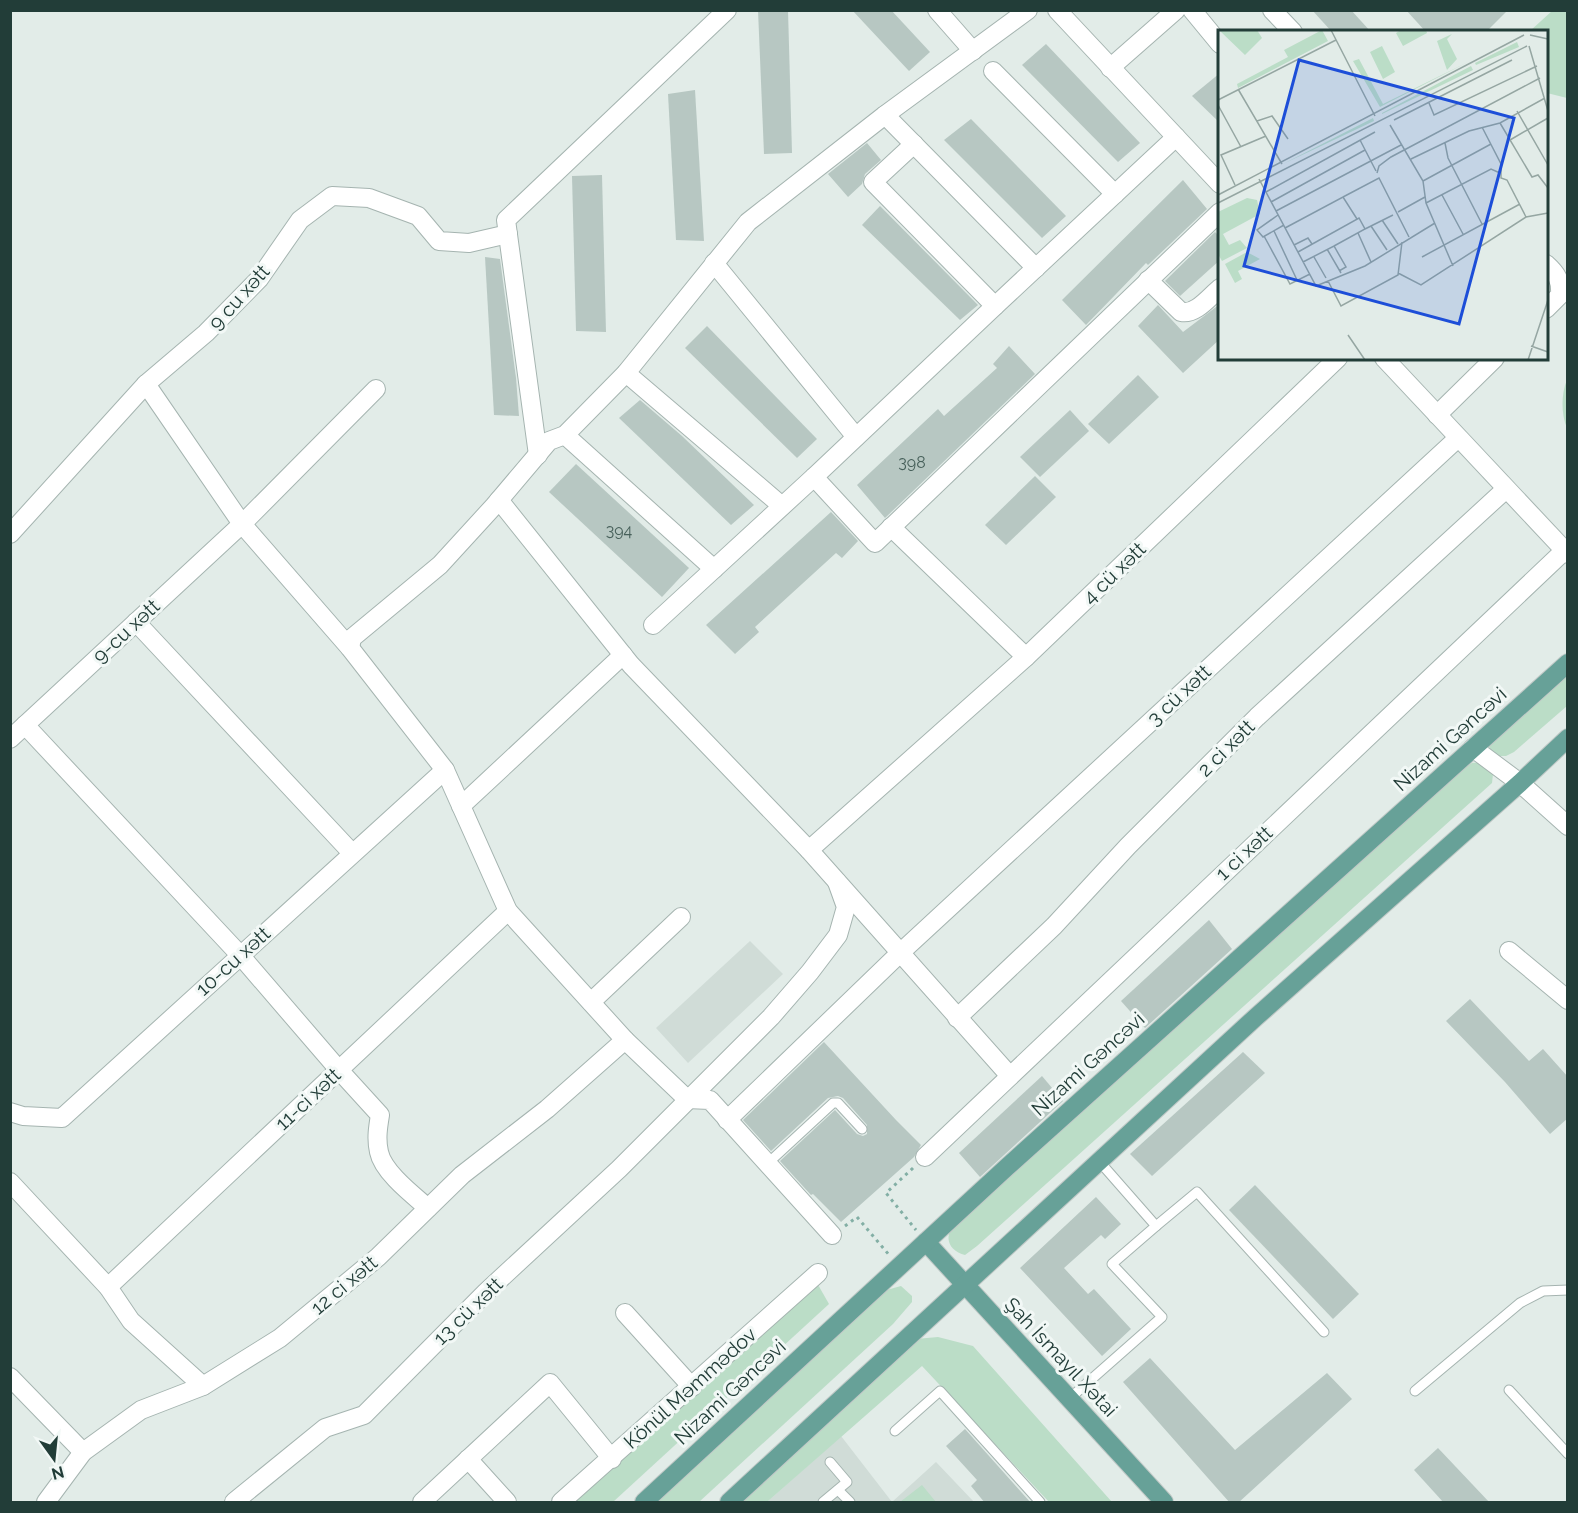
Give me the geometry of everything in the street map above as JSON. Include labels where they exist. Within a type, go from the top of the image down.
[{"type":"main road","name":"Nizami Gəncəvi","points":[[644,1503],[899,1266],[1568,663]]},
{"type":"main road","points":[[729,1503],[1256,1017],[1568,738]]},
{"type":"main road","name":"Şah İsmayıl Xətai","points":[[926,1242],[1164,1503]]},
{"type":"street","points":[[538,455],[506,220],[727,10]]},
{"type":"street","points":[[937,10],[973,51]]},
{"type":"street","points":[[350,648],[352,638],[440,565],[500,500],[549,441],[565,435],[626,373],[748,222],[885,115],[1028,10]]},
{"type":"street","points":[[1057,10],[1218,182]]},
{"type":"street","points":[[1110,68],[1176,10]]},
{"type":"street","points":[[1192,10],[1218,42]]},
{"type":"street","points":[[1272,10],[1291,30]]},
{"type":"street","points":[[993,70],[1115,194]]},
{"type":"street","points":[[885,115],[1036,268]]},
{"type":"street","points":[[653,625],[1176,137]]},
{"type":"street","points":[[914,144],[873,182],[995,306]]},
{"type":"street","name":"9 cu xətt","points":[[10,534],[146,384],[207,333],[259,279],[300,220],[332,196],[369,198],[418,216],[439,241],[469,243],[508,234]]},
{"type":"street","points":[[814,477],[875,543],[1218,214]]},
{"type":"street","points":[[714,263],[856,437]]},
{"type":"street","points":[[1548,266],[1556,273],[1561,283],[1560,295],[1548,307]]},
{"type":"street","points":[[1148,280],[1181,312],[1187,313],[1193,311],[1218,290]]},
{"type":"street","name":"4 cü xətt","points":[[809,850],[1026,657],[1336,360]]},
{"type":"street","points":[[1386,360],[1566,552]]},
{"type":"street","points":[[1437,415],[1493,360]]},
{"type":"street","points":[[626,373],[782,506]]},
{"type":"street","points":[[146,384],[242,524],[350,648],[445,770],[508,911],[625,1040],[687,1099],[710,1100],[832,1235]]},
{"type":"street","name":"9-cu xətt","points":[[10,739],[242,524],[376,389]]},
{"type":"street","points":[[565,435],[714,569]]},
{"type":"street","name":"3 cü xətt","points":[[727,1120],[900,953],[1458,438]]},
{"type":"street","name":"2 ci xətt","points":[[957,1018],[1054,926],[1128,846],[1257,717],[1506,489]]},
{"type":"street","points":[[500,500],[623,655],[809,850],[1010,1076]]},
{"type":"street","points":[[891,527],[1026,657]]},
{"type":"street","name":"1 ci xətt","points":[[925,1157],[1566,552]]},
{"type":"street","points":[[136,622],[352,853]]},
{"type":"street","points":[[461,806],[623,655]]},
{"type":"street","points":[[25,725],[240,955],[380,1115],[377,1132],[379,1154],[388,1169],[428,1208]]},
{"type":"street","points":[[1473,748],[1520,783],[1568,826]]},
{"type":"street","name":"10-cu xətt","points":[[10,1112],[23,1116],[62,1118],[445,770]]},
{"type":"street","name":"13 cü xətt","points":[[234,1503],[325,1428],[364,1415],[486,1292],[620,1169],[687,1099],[771,1017],[838,935],[846,908],[837,882]]},
{"type":"street","name":"11-ci xətt","points":[[108,1287],[508,911]]},
{"type":"street","points":[[591,1002],[681,917]]},
{"type":"street","points":[[1509,951],[1568,1000]]},
{"type":"street","name":"12 ci xətt","points":[[46,1503],[83,1452],[141,1410],[203,1386],[280,1338],[378,1257],[462,1175],[547,1109],[625,1040]]},
{"type":"street","points":[[10,1182],[27,1203],[108,1287],[131,1321],[203,1386]]},
{"type":"street","name":"Könül Məmmədov","points":[[561,1503],[819,1272]]},
{"type":"street","points":[[626,1313],[692,1387]]},
{"type":"street","points":[[10,1377],[83,1452]]},
{"type":"street","points":[[422,1503],[550,1383],[612,1459]]},
{"type":"street","points":[[468,1459],[507,1503]]},
{"type":"lane","points":[[767,1164],[833,1103],[838,1103],[862,1129]]},
{"type":"lane","points":[[1099,1161],[1156,1226]]},
{"type":"lane","points":[[1069,1399],[1162,1317],[1112,1264],[1197,1192],[1324,1332]]},
{"type":"lane","points":[[1415,1391],[1520,1303],[1542,1291],[1568,1290]]},
{"type":"lane","points":[[1509,1390],[1568,1454]]},
{"type":"lane","points":[[895,1431],[940,1391],[1040,1503]]},
{"type":"lane","points":[[823,1503],[847,1482],[830,1462]]},
{"type":"lane","points":[[838,1490],[850,1503]]},
{"type":"path","points":[[925,1157],[886,1193],[926,1242]]},
{"type":"path","points":[[832,1235],[857,1217],[899,1266]]},
{"type":"shaded area","points":[[750,941],[783,974],[688,1063],[656,1028]]},
{"type":"shaded area","points":[[841,1436],[892,1502],[767,1502]]},
{"type":"shaded area","points":[[936,1462],[974,1502],[892,1502]]},
{"type":"green space","points":[[1552,11],[1567,11],[1567,98],[1548,93],[1548,30],[1531,30]]},
{"type":"green space","points":[[1568,380],[1567,428],[1562,404]]},
{"type":"green space","points":[[1567,669],[1567,706],[1514,752],[1506,756],[1496,756],[1488,744]]},
{"type":"green space","points":[[1472,763],[1485,765],[1489,769],[1493,774],[1492,783],[977,1246],[965,1255],[954,1249],[949,1243],[950,1231]]},
{"type":"green space","points":[[817,1283],[829,1304],[613,1502],[573,1502]]},
{"type":"green space","points":[[901,1286],[912,1296],[912,1302],[893,1324],[699,1502],[654,1502],[883,1291]]},
{"type":"green space","points":[[938,1337],[973,1346],[1112,1502],[1049,1502],[922,1366],[767,1502],[739,1502],[916,1339]]},
{"type":"green space","points":[[922,1485],[936,1502],[900,1502]]},
{"type":"building","points":[[758,10],[788,10],[792,153],[764,154]]},
{"type":"building","points":[[852,10],[891,10],[930,52],[909,71]]},
{"type":"building","points":[[1312,10],[1351,10],[1369,30],[1330,30]]},
{"type":"building","points":[[1406,10],[1508,10],[1488,30],[1424,30]]},
{"type":"building","points":[[1046,44],[1140,143],[1118,162],[1022,65]]},
{"type":"building","points":[[1218,75],[1218,121],[1192,96]]},
{"type":"building","points":[[695,90],[704,241],[676,240],[668,94]]},
{"type":"building","points":[[971,119],[1066,216],[1042,238],[944,140]]},
{"type":"building","points":[[867,143],[881,160],[865,174],[862,184],[848,197],[828,174]]},
{"type":"building","points":[[602,175],[606,332],[576,331],[572,176]]},
{"type":"building","points":[[1183,180],[1207,209],[1148,265],[1146,263],[1086,325],[1062,300]]},
{"type":"building","points":[[880,206],[978,305],[960,320],[862,225]]},
{"type":"building","points":[[1215,232],[1218,235],[1218,262],[1180,296],[1165,281]]},
{"type":"building","points":[[485,257],[500,259],[519,416],[494,415]]},
{"type":"building","points":[[1158,305],[1183,332],[1218,306],[1218,341],[1183,373],[1138,326]]},
{"type":"building","points":[[707,326],[817,439],[797,458],[685,348]]},
{"type":"building","points":[[1009,346],[1035,374],[885,518],[857,485],[938,409],[944,416],[997,368],[993,364]]},
{"type":"building","points":[[1138,375],[1159,397],[1109,444],[1088,424]]},
{"type":"building","points":[[640,400],[682,436],[754,505],[731,525],[619,418]]},
{"type":"building","points":[[1070,410],[1089,431],[1040,477],[1020,457]]},
{"type":"building","points":[[576,464],[689,568],[662,597],[549,492]]},
{"type":"building","points":[[1035,476],[1056,497],[1006,545],[985,525]]},
{"type":"building","points":[[831,512],[858,541],[842,558],[836,553],[755,627],[759,632],[735,654],[706,625]]},
{"type":"building","points":[[1209,920],[1232,949],[1145,1028],[1121,1001]]},
{"type":"building","points":[[1470,999],[1529,1061],[1543,1049],[1568,1077],[1568,1118],[1550,1134],[1505,1082],[1446,1021]]},
{"type":"building","points":[[824,1042],[921,1145],[914,1157],[841,1222],[813,1194],[811,1195],[780,1161],[835,1110],[857,1134],[863,1136],[867,1134],[867,1125],[843,1098],[838,1096],[828,1098],[771,1151],[743,1120]]},
{"type":"building","points":[[1243,1052],[1265,1073],[1152,1176],[1130,1154]]},
{"type":"building","points":[[1042,1076],[1063,1101],[980,1177],[959,1153]]},
{"type":"building","points":[[1255,1185],[1359,1294],[1333,1319],[1229,1210]]},
{"type":"building","points":[[1096,1197],[1121,1224],[1105,1239],[1101,1235],[1064,1268],[1088,1294],[1094,1289],[1131,1329],[1102,1356],[1020,1268]]},
{"type":"building","points":[[1150,1358],[1235,1450],[1327,1373],[1352,1399],[1238,1503],[1230,1503],[1123,1382]]},
{"type":"building","points":[[965,1429],[1031,1503],[985,1503],[971,1486],[977,1480],[946,1446]]},
{"type":"building","points":[[1438,1448],[1490,1503],[1444,1503],[1414,1470]]}]
